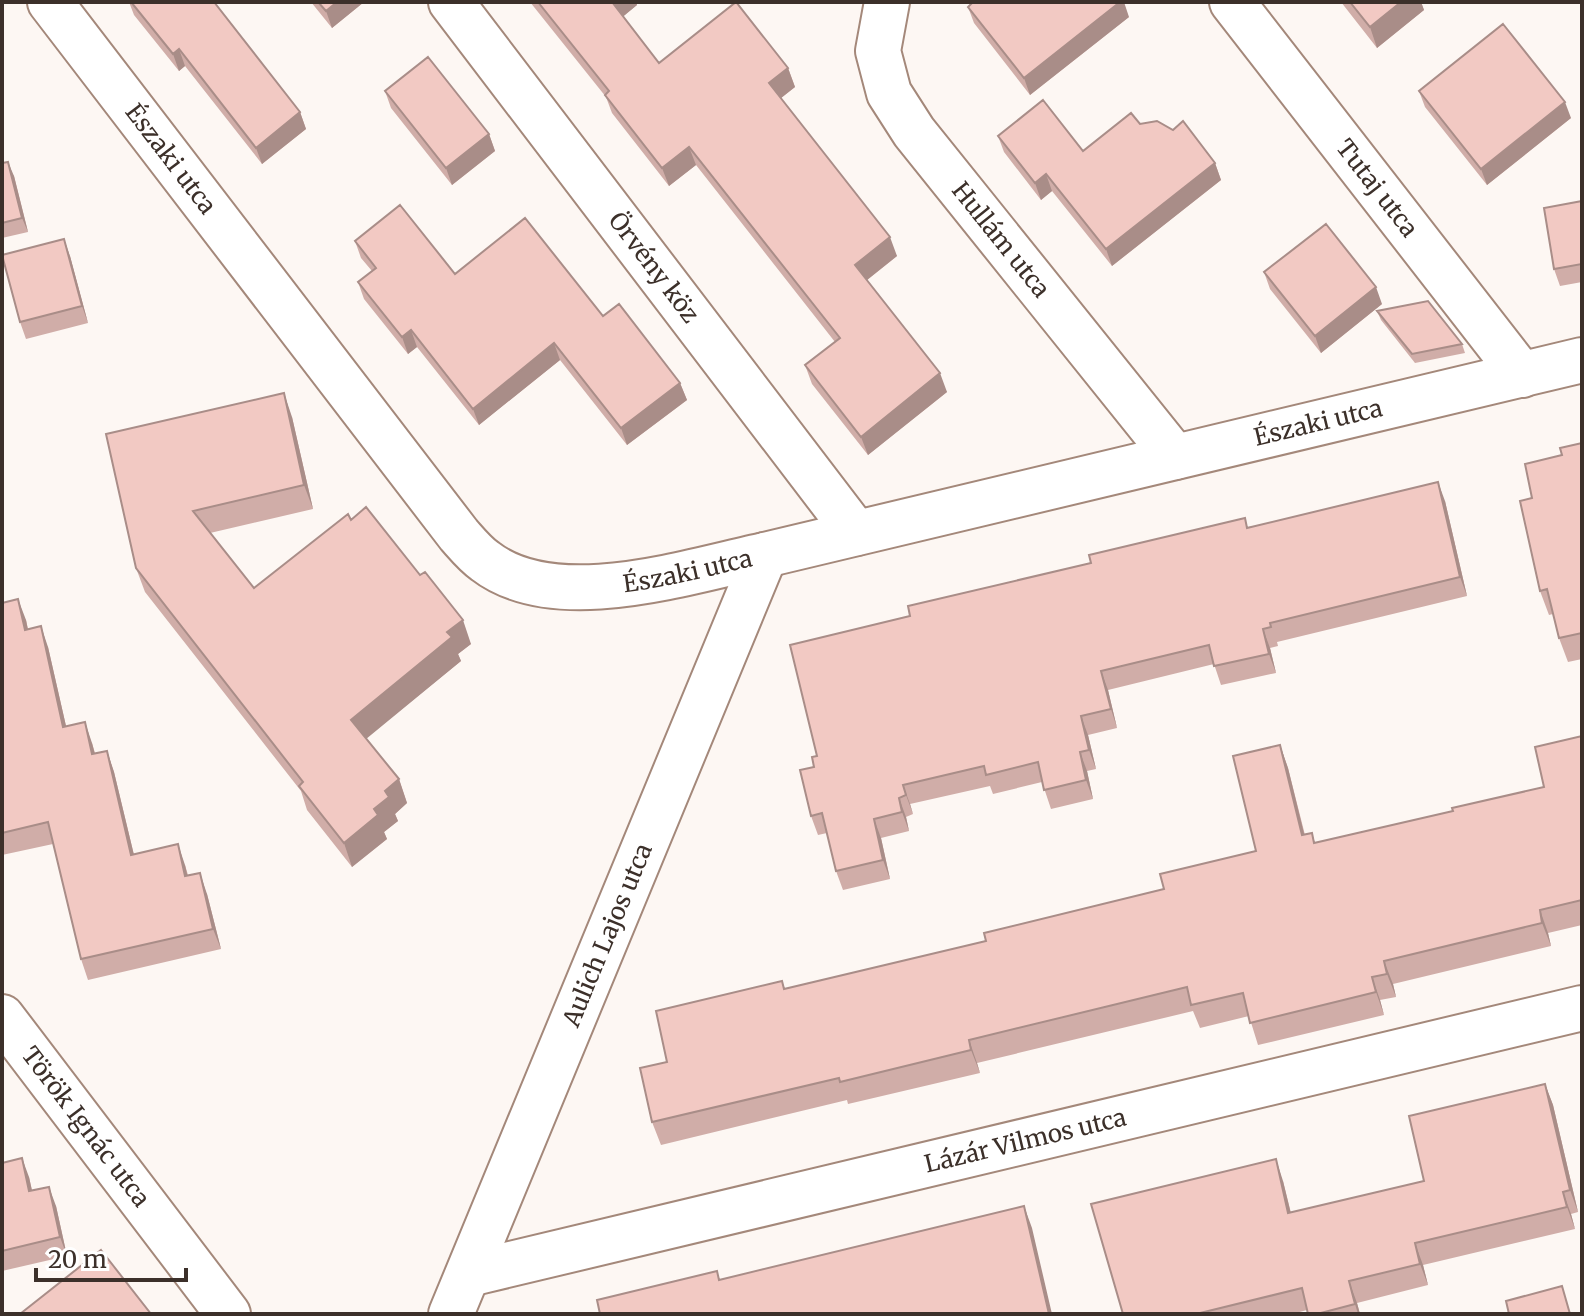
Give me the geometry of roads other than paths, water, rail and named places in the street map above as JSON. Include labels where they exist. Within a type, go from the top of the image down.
[{"type":"street","name":"Északi utca","points":[[50,2],[459,535],[485,562],[520,579],[572,589],[630,584],[765,555],[1582,360]]},
{"type":"street","name":"Örvény köz","points":[[451,2],[856,533]]},
{"type":"street","name":"Hullám utca","points":[[887,2],[878,51],[889,93],[914,132],[1175,457]]},
{"type":"street","name":"Tutaj utca","points":[[1232,2],[1522,375]]},
{"type":"street","name":"Aulich Lajos utca","points":[[451,1314],[765,555]]},
{"type":"street","name":"Lázár Vilmos utca","points":[[469,1274],[1582,1008]]},
{"type":"street","name":"Török Ignác utca","points":[[2,1017],[228,1314]]}]
